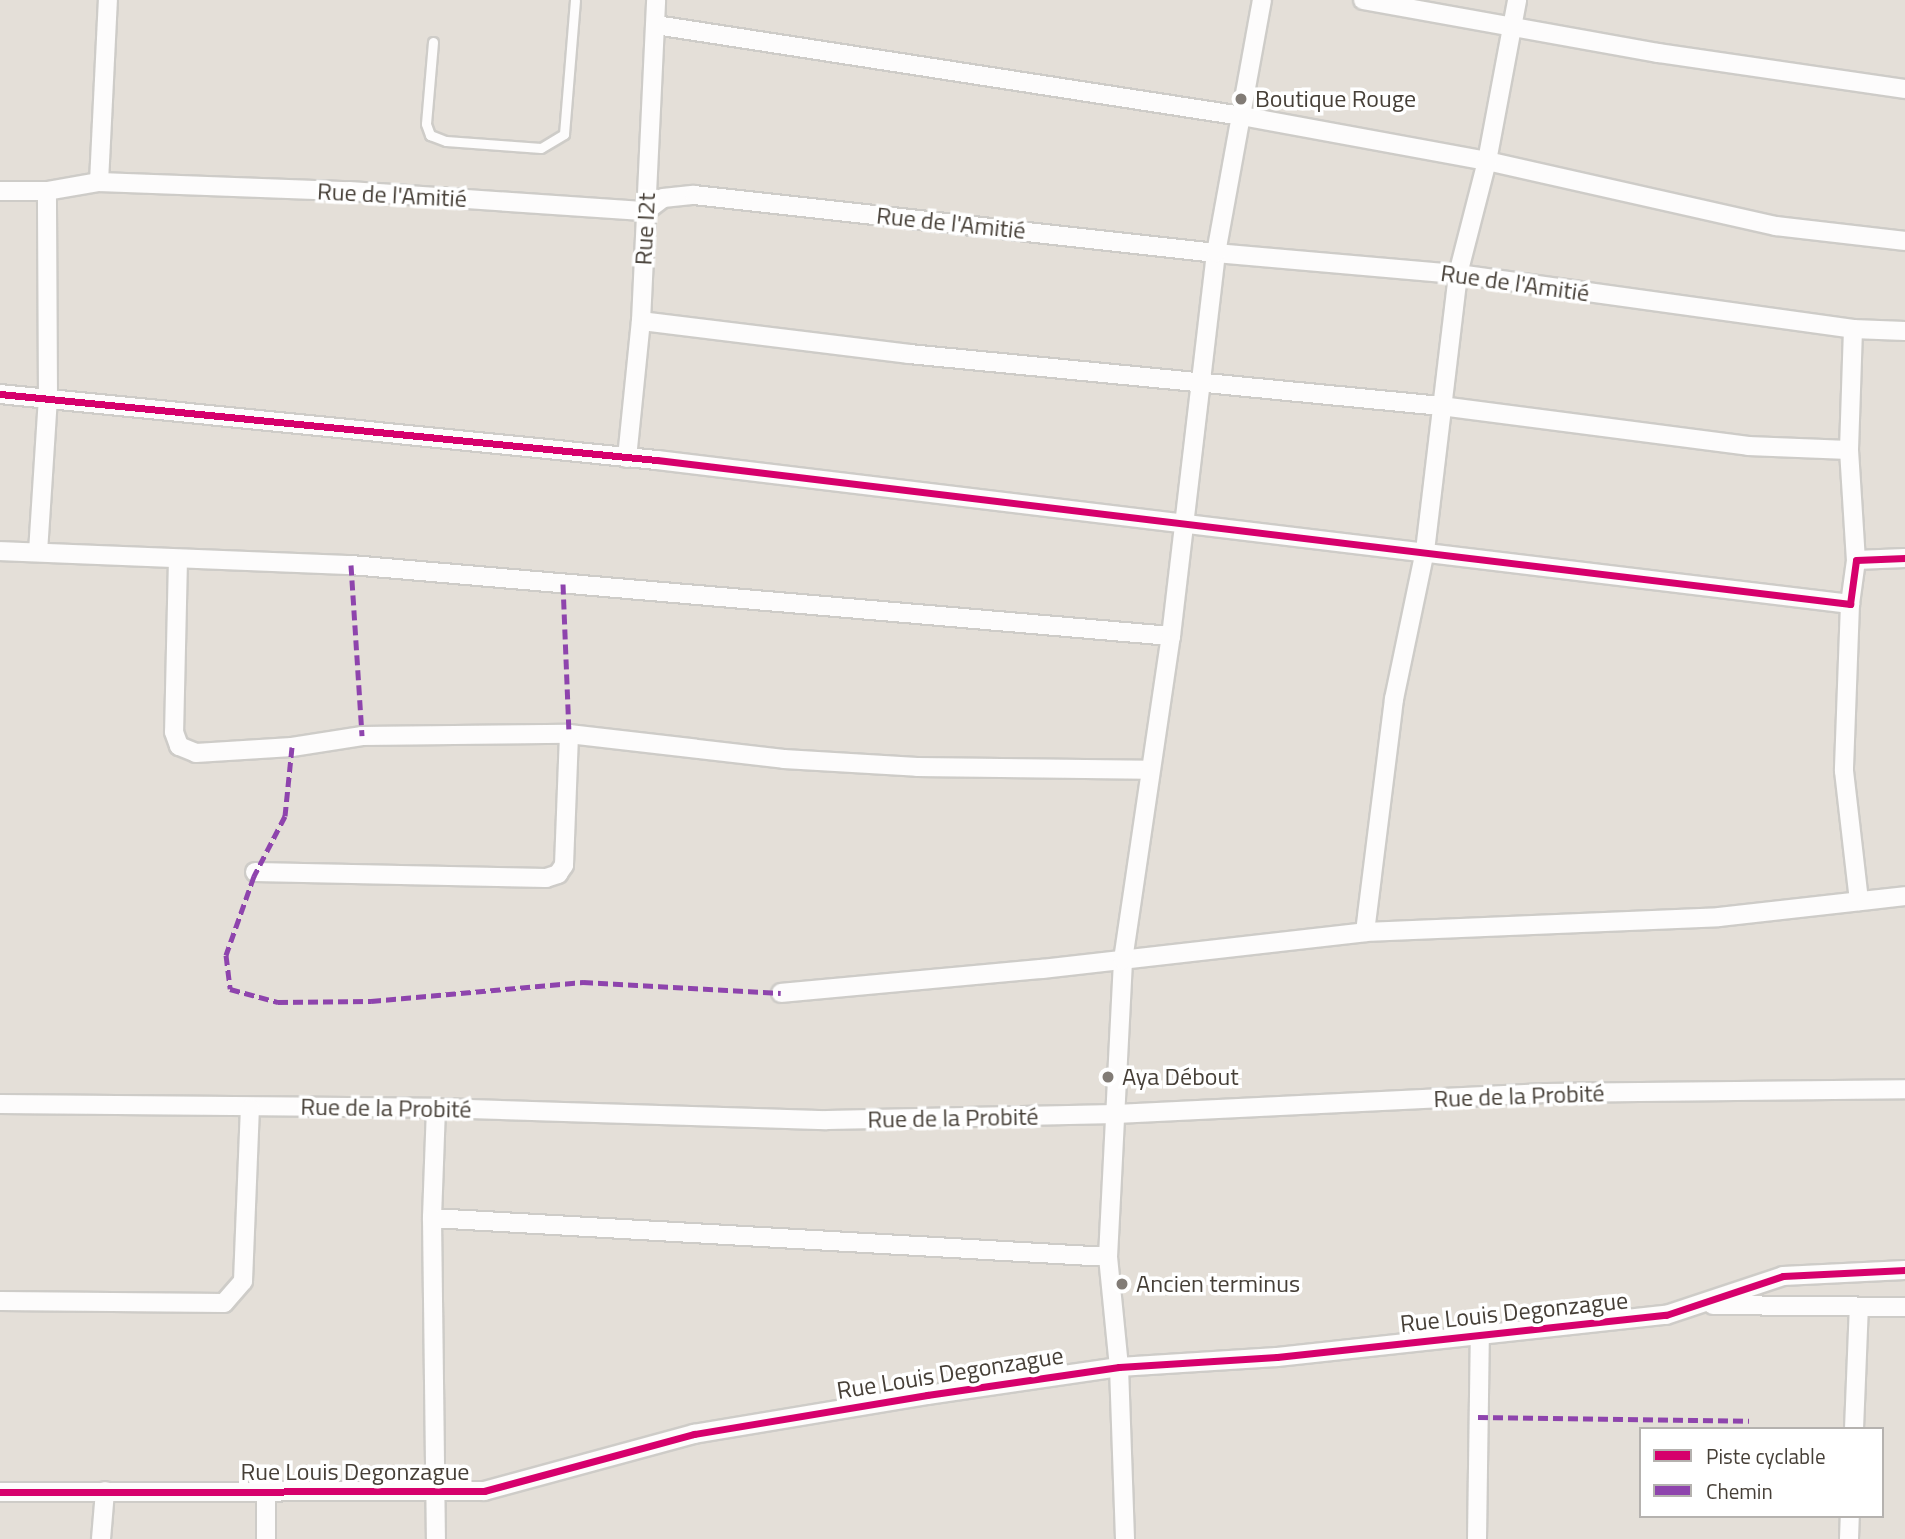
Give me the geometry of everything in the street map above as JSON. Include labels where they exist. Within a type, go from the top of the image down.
[{"type":"street","points":[[99,182],[108,0]]},
{"type":"street","name":"Rue I2t","points":[[627,458],[641,321],[656,0]]},
{"type":"street","points":[[1125,1539],[1119,1367],[1108,1257],[1123,960],[1148,770],[1171,636],[1198,382],[1216,253],[1262,0]]},
{"type":"street","points":[[1363,0],[1658,53],[1905,89]]},
{"type":"street","points":[[1365,932],[1394,699],[1425,551],[1458,274],[1488,161],[1517,0]]},
{"type":"street","points":[[656,25],[978,72],[1242,116],[1488,161],[1776,226],[1905,242]]},
{"type":"street","name":"Rue de l'Amitié","points":[[0,191],[47,191],[99,182],[349,191],[646,211],[663,198],[694,195],[1216,253],[1458,274],[1853,330],[1905,331]]},
{"type":"street","points":[[38,552],[48,397],[47,191]]},
{"type":"street","points":[[641,321],[1441,406],[1748,446],[1849,450]]},
{"type":"street","points":[[1853,330],[1849,450],[1856,560],[1850,604],[1844,771],[1858,901]]},
{"type":"street","points":[[0,394],[627,458],[1184,521],[1850,604]]},
{"type":"street","points":[[0,551],[351,565],[1171,636]]},
{"type":"street","points":[[1856,560],[1905,558]]},
{"type":"street","points":[[178,559],[174,732],[179,746],[196,754],[292,747],[362,736],[569,734],[784,759],[917,767],[1148,770]]},
{"type":"street","points":[[255,872],[546,878],[558,874],[564,864],[569,734]]},
{"type":"street","points":[[781,993],[1123,960],[1365,932],[1719,917],[1905,896]]},
{"type":"street","name":"Rue de la Probité","points":[[0,1104],[436,1108],[827,1120],[1116,1114],[1545,1093],[1905,1089]]},
{"type":"street","points":[[0,1301],[224,1303],[243,1281],[250,1108]]},
{"type":"street","points":[[436,1108],[432,1218],[436,1539]]},
{"type":"street","points":[[432,1218],[1108,1257]]},
{"type":"street","name":"Rue Louis Degonzague","points":[[0,1492],[266,1491],[435,1495],[484,1491],[730,1427],[1119,1367],[1277,1357],[1666,1315],[1707,1305],[1783,1276],[1905,1270]]},
{"type":"street","points":[[1707,1305],[1905,1307]]},
{"type":"street","points":[[1854,1427],[1859,1307]]},
{"type":"street","points":[[1476,1539],[1480,1333]]},
{"type":"street","points":[[101,1539],[105,1491]]},
{"type":"street","points":[[266,1491],[266,1539]]},
{"type":"street","points":[[1849,1539],[1850,1518]]},
{"type":"lane","points":[[433,42],[426,124],[430,135],[446,141],[541,148],[564,134],[575,0]]},
{"type":"shaded area","points":[[0,0],[1905,0],[1905,1539],[0,1539]]},
{"type":"marked path","points":[[351,565],[362,736]]},
{"type":"marked path","points":[[563,584],[569,734]]},
{"type":"marked path","points":[[292,747],[285,816],[254,876],[226,955],[230,989],[278,1002],[371,1001],[583,982],[781,993]]},
{"type":"marked path","points":[[1478,1417],[1749,1421]]},
{"type":"cycle path","points":[[0,394],[657,460],[1850,604],[1856,560],[1905,558]]},
{"type":"cycle path","points":[[0,1492],[484,1491],[694,1434],[927,1395],[1119,1367],[1277,1357],[1666,1315],[1783,1276],[1905,1270]]},
{"type":"place","name":"Boutique Rouge","points":[[1241,99]]},
{"type":"place","name":"Aya Débout","points":[[1108,1077]]},
{"type":"place","name":"Ancien terminus","points":[[1122,1284]]}]
